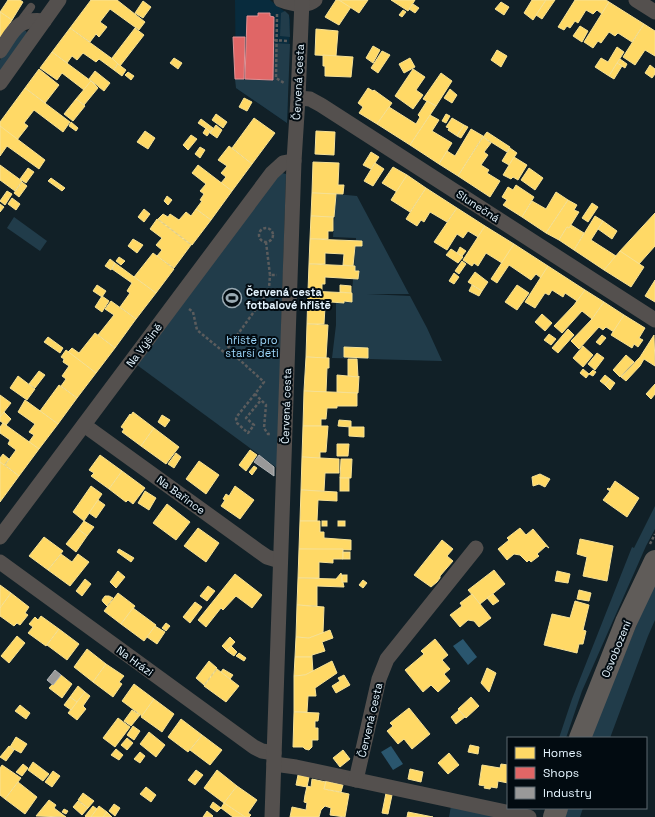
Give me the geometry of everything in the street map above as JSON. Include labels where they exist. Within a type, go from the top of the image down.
[{"type":"main road","name":"Osvobození","points":[[580,737],[626,622],[655,561]]},
{"type":"street","points":[[0,83],[59,0]]},
{"type":"street","points":[[636,0],[654,9]]},
{"type":"street","points":[[279,6],[306,2]]},
{"type":"street","name":"Červená cesta","points":[[272,817],[294,161],[306,2]]},
{"type":"street","points":[[0,51],[18,25],[27,21],[44,21]]},
{"type":"street","name":"Slunečná","points":[[298,98],[310,99],[321,105],[655,320]]},
{"type":"street","name":"Na Výšině","points":[[0,537],[275,169],[283,163],[294,161]]},
{"type":"street","name":"Na Bařince","points":[[84,425],[267,557],[280,561]]},
{"type":"street","name":"Červená cesta","points":[[356,780],[379,679],[387,659],[476,548]]},
{"type":"street","name":"Na Hrázi","points":[[0,562],[254,747],[274,759]]},
{"type":"street","points":[[274,759],[292,766],[529,817]]},
{"type":"lane","points":[[18,25],[31,7]]},
{"type":"path","points":[[279,6],[275,40],[276,78],[286,84]]},
{"type":"path","points":[[275,40],[284,41]]},
{"type":"path","points":[[265,228],[271,230],[273,234],[272,239],[266,242],[260,240],[258,235],[259,231],[265,228]]},
{"type":"path","points":[[225,353],[266,295],[269,288],[270,275],[266,242]]},
{"type":"path","points":[[270,275],[290,276]]},
{"type":"path","points":[[184,291],[187,294],[184,305],[193,312],[197,330],[225,353],[230,352],[264,382],[236,419],[237,423],[248,432],[254,425],[246,418],[261,399]]},
{"type":"path","points":[[255,394],[266,405],[264,428],[268,434],[285,434]]},
{"type":"shaded area","points":[[235,0],[270,0],[289,15],[287,123],[236,88]]},
{"type":"shaded area","points":[[463,639],[477,657],[468,665],[453,646]]},
{"type":"shaded area","points":[[391,746],[403,764],[393,770],[381,752]]},
{"type":"green space","points":[[285,11],[289,15],[290,37],[280,36],[281,13]]},
{"type":"green space","points":[[23,30],[27,33],[0,74],[0,60],[20,31]]},
{"type":"green space","points":[[274,43],[290,44],[287,123],[236,88],[235,79],[273,80]]},
{"type":"green space","name":"hřiště pro starší děti","points":[[282,173],[286,174],[277,468],[137,365],[275,179]]},
{"type":"green space","points":[[336,194],[357,196],[409,294],[367,294],[410,296],[442,361],[332,358],[336,325],[336,303],[354,293],[352,293],[356,238],[333,237]]},
{"type":"green space","points":[[14,217],[47,241],[40,251],[7,228]]},
{"type":"green space","points":[[655,506],[655,529],[646,546],[582,691],[566,737],[559,737],[572,699],[632,547],[634,548]]},
{"type":"green space","points":[[655,580],[655,620],[610,737],[590,737]]},
{"type":"green space","points":[[451,806],[496,817],[449,817]]},
{"type":"green space","points":[[565,809],[583,809],[580,817],[563,817]]},
{"type":"building: Homes","points":[[8,0],[20,0],[23,2],[12,20],[0,12]]},
{"type":"building: Homes","points":[[91,0],[117,0],[145,22],[139,30],[110,9],[100,22],[107,27],[99,37],[96,34],[90,42],[70,28]]},
{"type":"building: Homes","points":[[336,0],[339,0],[351,7],[339,25],[325,17]]},
{"type":"building: Homes","points":[[339,0],[368,0],[359,13]]},
{"type":"building: Homes","points":[[391,0],[415,0],[408,11]]},
{"type":"building: Homes","points":[[532,0],[546,0],[533,20],[524,13]]},
{"type":"building: Homes","points":[[546,0],[555,0],[542,19],[536,15]]},
{"type":"building: Homes","points":[[575,0],[606,0],[609,2],[602,14],[597,10],[593,14],[586,10],[578,23],[575,21],[570,28],[567,26],[564,30],[558,27]]},
{"type":"building: Homes","points":[[143,1],[151,7],[143,18],[135,13]]},
{"type":"building: Homes","points":[[501,2],[509,7],[504,15],[495,9]]},
{"type":"building: Homes","points":[[609,2],[644,24],[632,42],[618,33],[615,36],[609,32],[601,43],[598,41],[593,48],[584,42]]},
{"type":"building: Homes","points":[[413,4],[419,8],[415,13],[409,9]]},
{"type":"building: Homes","points":[[403,10],[406,12],[402,17],[399,15]]},
{"type":"building: Homes","points":[[0,12],[12,20],[1,37],[0,36]]},
{"type":"building: Homes","points":[[644,24],[655,31],[655,56],[645,50],[635,65],[623,57]]},
{"type":"building: Homes","points":[[580,26],[588,31],[582,42],[573,36]]},
{"type":"building: Homes","points":[[70,28],[118,63],[114,70],[99,59],[96,62],[83,53],[77,60],[72,56],[67,63],[52,52]]},
{"type":"building: Homes","points":[[135,28],[144,35],[120,66],[112,58]]},
{"type":"building: Homes","points":[[316,29],[338,31],[336,56],[315,55]]},
{"type":"building: Homes","points":[[373,46],[380,50],[373,63],[366,58]]},
{"type":"building: Homes","points":[[617,47],[624,52],[609,76],[595,67],[601,58],[608,62]]},
{"type":"building: Homes","points":[[497,50],[507,56],[501,67],[491,60]]},
{"type":"building: Homes","points":[[382,51],[390,55],[378,73],[371,68]]},
{"type":"building: Homes","points":[[52,52],[91,81],[84,90],[62,73],[57,80],[40,68]]},
{"type":"building: Homes","points":[[323,55],[353,57],[351,77],[325,76]]},
{"type":"building: Homes","points":[[174,58],[182,63],[178,69],[170,63]]},
{"type":"building: Homes","points":[[410,58],[415,67],[404,73],[399,64]]},
{"type":"building: Homes","points":[[620,59],[627,64],[625,68],[617,63]]},
{"type":"building: Homes","points":[[617,63],[622,66],[614,79],[609,76]]},
{"type":"building: Homes","points":[[118,64],[126,70],[122,76],[114,70]]},
{"type":"building: Homes","points":[[650,65],[655,69],[655,74],[652,78],[645,73]]},
{"type":"building: Homes","points":[[39,69],[59,85],[45,103],[25,88]]},
{"type":"building: Homes","points":[[413,69],[425,77],[416,90],[423,95],[413,109],[395,96]]},
{"type":"building: Homes","points":[[95,71],[110,83],[104,91],[89,79]]},
{"type":"building: Homes","points":[[128,72],[134,76],[131,80],[125,75]]},
{"type":"building: Homes","points":[[441,73],[452,81],[436,106],[423,99]]},
{"type":"building: Homes","points":[[91,81],[98,88],[84,105],[76,99]]},
{"type":"building: Homes","points":[[25,88],[70,122],[63,132],[34,110],[24,123],[28,126],[17,140],[0,126],[0,122]]},
{"type":"building: Homes","points":[[368,88],[373,91],[374,90],[392,103],[377,124],[359,113],[363,107],[358,103]]},
{"type":"building: Homes","points":[[450,89],[457,95],[452,103],[444,98]]},
{"type":"building: Homes","points":[[244,98],[252,102],[247,111],[239,107]]},
{"type":"building: Homes","points":[[76,99],[85,106],[73,121],[64,114]]},
{"type":"building: Homes","points":[[427,101],[436,106],[410,145],[377,124],[389,107],[416,124],[420,117],[418,115]]},
{"type":"building: Homes","points":[[216,114],[227,122],[223,128],[212,120]]},
{"type":"building: Homes","points":[[446,114],[450,116],[446,123],[442,121]]},
{"type":"building: Homes","points":[[430,115],[439,120],[432,131],[452,143],[439,164],[410,145]]},
{"type":"building: Homes","points":[[254,118],[275,133],[252,164],[232,148]]},
{"type":"building: Homes","points":[[452,118],[464,125],[457,136],[446,127]]},
{"type":"building: Homes","points":[[201,119],[213,128],[211,132],[198,123]]},
{"type":"building: Homes","points":[[71,122],[78,128],[76,131],[69,126]]},
{"type":"building: Homes","points":[[216,125],[222,130],[217,138],[210,133]]},
{"type":"building: Homes","points":[[464,125],[468,127],[461,138],[457,136]]},
{"type":"building: Homes","points":[[0,126],[45,160],[39,169],[7,146],[0,156]]},
{"type":"building: Homes","points":[[206,128],[210,132],[207,136],[203,133]]},
{"type":"building: Homes","points":[[471,129],[483,136],[458,176],[439,164],[447,151],[455,156]]},
{"type":"building: Homes","points":[[145,131],[155,138],[148,149],[137,142]]},
{"type":"building: Homes","points":[[316,131],[335,132],[334,155],[315,154]]},
{"type":"building: Homes","points":[[487,132],[510,147],[507,152],[483,137]]},
{"type":"building: Homes","points":[[191,135],[197,139],[188,150],[183,145]]},
{"type":"building: Homes","points":[[483,137],[491,143],[484,152],[488,155],[481,165],[489,170],[487,173],[500,181],[490,197],[458,176]]},
{"type":"building: Homes","points":[[229,146],[252,164],[232,191],[221,183],[226,177],[221,173],[227,166],[218,160]]},
{"type":"building: Homes","points":[[200,147],[205,150],[200,158],[195,154]]},
{"type":"building: Homes","points":[[510,148],[517,153],[509,165],[502,161]]},
{"type":"building: Homes","points":[[371,152],[379,157],[371,169],[363,165]]},
{"type":"building: Homes","points":[[514,157],[527,165],[518,180],[513,177],[511,179],[503,175]]},
{"type":"building: Homes","points":[[313,162],[339,163],[338,185],[344,185],[343,194],[312,193]]},
{"type":"building: Homes","points":[[375,163],[384,169],[373,186],[364,181]]},
{"type":"building: Homes","points":[[0,165],[22,181],[15,191],[0,180]]},
{"type":"building: Homes","points":[[198,165],[232,191],[211,220],[196,209],[202,201],[200,200],[204,194],[200,191],[206,184],[192,173]]},
{"type":"building: Homes","points":[[393,167],[407,175],[397,192],[382,183]]},
{"type":"building: Homes","points":[[28,168],[34,172],[26,183],[20,179]]},
{"type":"building: Homes","points":[[529,168],[543,178],[535,190],[521,180]]},
{"type":"building: Homes","points":[[407,175],[426,188],[410,212],[391,200]]},
{"type":"building: Homes","points":[[51,178],[65,188],[62,191],[48,181]]},
{"type":"building: Homes","points":[[22,182],[27,186],[19,197],[14,193]]},
{"type":"building: Homes","points":[[516,185],[534,197],[522,217],[503,205],[507,200],[502,197],[508,187],[513,190]]},
{"type":"building: Homes","points":[[426,188],[457,208],[447,222],[430,212],[424,222],[421,220],[417,226],[406,219]]},
{"type":"building: Homes","points":[[7,191],[12,194],[5,205],[0,201]]},
{"type":"building: Homes","points":[[556,192],[568,200],[546,233],[522,217],[532,201],[546,209]]},
{"type":"building: Homes","points":[[312,193],[336,194],[334,217],[311,216]]},
{"type":"building: Homes","points":[[167,196],[172,200],[168,205],[164,201]]},
{"type":"building: Homes","points":[[12,198],[20,204],[16,210],[8,204]]},
{"type":"building: Homes","points":[[568,200],[577,205],[574,210],[579,212],[559,240],[546,233]]},
{"type":"building: Homes","points":[[592,203],[598,207],[588,222],[582,218]]},
{"type":"building: Homes","points":[[0,204],[4,207],[0,212]]},
{"type":"building: Homes","points":[[457,208],[485,226],[478,237],[468,231],[463,238],[457,234],[447,250],[434,242]]},
{"type":"building: Homes","points":[[144,209],[150,214],[144,222],[138,217]]},
{"type":"building: Homes","points":[[196,209],[211,220],[192,245],[158,219],[163,214],[168,217],[170,214],[179,220],[186,212],[191,216]]},
{"type":"building: Homes","points":[[655,213],[655,246],[639,264],[619,252]]},
{"type":"building: Homes","points":[[311,216],[333,217],[333,231],[328,231],[328,239],[310,239]]},
{"type":"building: Homes","points":[[595,216],[603,221],[591,240],[616,256],[604,270],[574,250]]},
{"type":"building: Homes","points":[[157,219],[191,245],[174,268],[157,256],[162,250],[156,245],[162,238],[150,229]]},
{"type":"building: Homes","points":[[603,221],[617,231],[612,239],[598,229]]},
{"type":"building: Homes","points":[[571,225],[584,233],[574,250],[559,240],[567,227],[569,228]]},
{"type":"building: Homes","points":[[485,226],[514,244],[502,263],[486,253],[478,266],[474,263],[472,266],[463,260]]},
{"type":"building: Homes","points":[[133,239],[143,245],[137,253],[128,246]]},
{"type":"building: Homes","points":[[310,239],[362,241],[362,246],[355,246],[353,266],[343,265],[344,254],[325,253],[325,264],[309,264]]},
{"type":"building: Homes","points":[[514,244],[548,266],[541,278],[536,274],[531,280],[509,265],[497,283],[491,279]]},
{"type":"building: Homes","points":[[460,247],[466,251],[462,256],[457,253]]},
{"type":"building: Homes","points":[[451,249],[463,257],[458,263],[446,255]]},
{"type":"building: Homes","points":[[620,251],[644,267],[631,287],[604,270]]},
{"type":"building: Homes","points":[[153,253],[174,269],[156,293],[134,277]]},
{"type":"building: Homes","points":[[119,257],[125,261],[121,265],[116,261]]},
{"type":"building: Homes","points":[[110,259],[115,263],[111,270],[105,266]]},
{"type":"building: Homes","points":[[462,261],[466,264],[459,274],[455,271]]},
{"type":"building: Homes","points":[[115,263],[156,293],[136,319],[120,307],[130,293],[127,291],[132,283],[112,269]]},
{"type":"building: Homes","points":[[309,264],[355,266],[355,271],[359,271],[358,279],[325,277],[325,284],[322,284],[322,292],[308,291]]},
{"type":"building: Homes","points":[[548,266],[585,290],[577,301],[565,293],[563,297],[552,290],[549,295],[545,293],[535,308],[525,302]]},
{"type":"building: Homes","points":[[475,272],[488,282],[482,291],[468,282]]},
{"type":"building: Homes","points":[[454,273],[459,277],[454,284],[449,281]]},
{"type":"building: Homes","points":[[655,280],[655,302],[645,296]]},
{"type":"building: Homes","points":[[97,285],[106,291],[102,297],[93,291]]},
{"type":"building: Homes","points":[[340,285],[351,286],[351,293],[340,292]]},
{"type":"building: Homes","points":[[472,285],[482,291],[479,296],[469,291]]},
{"type":"building: Homes","points":[[517,285],[529,293],[517,310],[505,302]]},
{"type":"building: Homes","points":[[585,290],[604,302],[592,319],[582,311],[562,333],[554,326],[574,305]]},
{"type":"building: Homes","points":[[308,291],[352,293],[352,302],[331,302],[330,307],[325,307],[324,324],[307,324]]},
{"type":"building: Homes","points":[[102,296],[109,301],[102,312],[95,307]]},
{"type":"building: Homes","points":[[111,301],[136,319],[115,348],[98,335],[114,315],[105,309]]},
{"type":"building: Homes","points":[[604,302],[624,315],[614,332],[606,327],[603,330],[599,327],[579,349],[571,341],[592,319]]},
{"type":"building: Homes","points":[[542,314],[552,323],[545,331],[535,322]]},
{"type":"building: Homes","points":[[624,315],[645,328],[639,338],[643,340],[638,347],[634,344],[632,348],[611,335]]},
{"type":"building: Homes","points":[[307,324],[328,325],[326,358],[306,357]]},
{"type":"building: Homes","points":[[568,329],[574,335],[558,353],[552,348]]},
{"type":"building: Homes","points":[[95,333],[115,348],[96,373],[68,352],[72,348],[79,353]]},
{"type":"building: Homes","points":[[549,334],[556,339],[551,345],[544,340]]},
{"type":"building: Homes","points":[[602,335],[606,338],[600,345],[596,342]]},
{"type":"building: Homes","points":[[654,335],[655,366],[644,359],[640,366],[626,381],[621,377],[640,357]]},
{"type":"building: Homes","points":[[48,337],[63,348],[60,353],[44,342]]},
{"type":"building: Homes","points":[[583,346],[593,355],[583,367],[573,358]]},
{"type":"building: Homes","points":[[344,347],[368,348],[368,358],[344,357]]},
{"type":"building: Homes","points":[[66,350],[96,373],[77,398],[61,386],[66,379],[62,376],[69,366],[63,362],[64,359],[61,357]]},
{"type":"building: Homes","points":[[597,353],[604,358],[595,370],[588,364]]},
{"type":"building: Homes","points":[[626,355],[634,362],[620,377],[613,370]]},
{"type":"building: Homes","points":[[306,357],[329,358],[326,392],[304,391]]},
{"type":"building: Homes","points":[[348,359],[357,359],[358,377],[348,376]]},
{"type":"building: Homes","points":[[583,369],[589,374],[586,378],[580,373]]},
{"type":"building: Homes","points":[[593,370],[596,372],[593,376],[589,374]]},
{"type":"building: Homes","points":[[39,371],[45,375],[35,388],[29,384]]},
{"type":"building: Homes","points":[[337,375],[359,376],[358,393],[337,392]]},
{"type":"building: Homes","points":[[605,375],[610,379],[605,385],[600,381]]},
{"type":"building: Homes","points":[[18,376],[35,389],[27,400],[10,388]]},
{"type":"building: Homes","points":[[610,379],[615,383],[610,390],[605,385]]},
{"type":"building: Homes","points":[[655,384],[655,394],[651,399],[646,394]]},
{"type":"building: Homes","points":[[59,385],[77,398],[58,424],[40,411]]},
{"type":"building: Homes","points":[[304,391],[357,393],[357,406],[337,406],[337,408],[327,408],[326,419],[321,419],[321,426],[303,426]]},
{"type":"building: Homes","points":[[0,395],[11,403],[0,417]]},
{"type":"building: Homes","points":[[25,400],[58,424],[39,449],[29,442],[34,435],[29,432],[35,424],[18,412]]},
{"type":"building: Homes","points":[[4,412],[11,419],[6,425],[0,421],[0,417]]},
{"type":"building: Homes","points":[[133,412],[154,428],[141,446],[122,432],[124,429],[121,427]]},
{"type":"building: Homes","points":[[162,415],[170,420],[165,427],[158,422]]},
{"type":"building: Homes","points":[[339,420],[351,421],[351,427],[338,426]]},
{"type":"building: Homes","points":[[3,423],[39,449],[19,476],[5,465],[16,450],[8,444],[10,440],[0,433],[0,427]]},
{"type":"building: Homes","points":[[303,426],[328,426],[326,452],[320,452],[320,458],[302,457]]},
{"type":"building: Homes","points":[[349,427],[364,427],[364,437],[349,436]]},
{"type":"building: Homes","points":[[154,428],[179,447],[166,464],[141,446]]},
{"type":"building: Homes","points":[[337,444],[349,444],[348,456],[337,456]]},
{"type":"building: Homes","points":[[250,450],[257,455],[246,471],[239,465]]},
{"type":"building: Homes","points":[[176,453],[181,457],[174,468],[168,464]]},
{"type":"building: Homes","points":[[3,454],[9,459],[4,465],[0,462],[0,458]]},
{"type":"building: Homes","points":[[100,455],[122,471],[109,489],[91,476],[94,473],[89,470]]},
{"type":"building: Homes","points":[[302,457],[339,459],[339,473],[325,473],[324,491],[301,490]]},
{"type":"building: Homes","points":[[341,459],[352,459],[351,478],[340,478]]},
{"type":"building: Homes","points":[[199,461],[219,475],[206,494],[186,479]]},
{"type":"building: Homes","points":[[0,462],[19,476],[0,502]]},
{"type":"building: Homes","points":[[254,466],[257,468],[252,475],[249,472]]},
{"type":"building: Homes","points":[[122,471],[145,488],[133,504],[128,500],[126,502],[109,489]]},
{"type":"building: Homes","points":[[540,474],[550,479],[545,487],[539,484],[533,486],[532,477]]},
{"type":"building: Homes","points":[[340,478],[349,478],[349,491],[340,491]]},
{"type":"building: Homes","points":[[615,481],[639,498],[627,517],[603,500],[610,491],[607,489],[610,489]]},
{"type":"building: Homes","points":[[91,486],[102,494],[84,521],[73,512]]},
{"type":"building: Homes","points":[[235,486],[254,500],[240,519],[221,506],[225,500],[223,499],[226,494],[229,496]]},
{"type":"building: Homes","points":[[301,490],[337,492],[337,501],[318,500],[317,521],[300,521]]},
{"type":"building: Homes","points":[[145,491],[156,498],[149,510],[138,503]]},
{"type":"building: Homes","points":[[98,500],[105,505],[96,518],[89,513]]},
{"type":"building: Homes","points":[[167,504],[190,522],[176,540],[153,523]]},
{"type":"building: Homes","points":[[84,521],[94,527],[87,536],[78,529]]},
{"type":"building: Homes","points":[[300,521],[320,521],[320,532],[324,532],[324,538],[351,540],[351,550],[299,549]]},
{"type":"building: Homes","points":[[322,521],[327,521],[327,526],[322,526]]},
{"type":"building: Homes","points":[[338,521],[345,521],[345,526],[338,526]]},
{"type":"building: Homes","points":[[198,528],[219,543],[206,562],[184,546]]},
{"type":"building: Homes","points":[[520,528],[526,535],[533,529],[549,548],[546,546],[537,554],[539,556],[531,562],[529,560],[527,562],[520,555],[514,554],[507,560],[498,549],[509,540],[507,538]]},
{"type":"building: Homes","points":[[78,529],[87,536],[76,552],[66,544]]},
{"type":"building: Homes","points":[[44,537],[63,551],[48,570],[29,556]]},
{"type":"building: Homes","points":[[580,539],[613,546],[607,581],[583,576],[587,557],[577,554]]},
{"type":"building: Homes","points":[[442,540],[453,549],[447,556],[453,561],[440,576],[437,582],[431,587],[414,575]]},
{"type":"building: Homes","points":[[119,549],[134,558],[131,562],[117,552]]},
{"type":"building: Homes","points":[[299,549],[343,549],[343,559],[333,559],[333,563],[319,562],[319,578],[298,578]]},
{"type":"building: Homes","points":[[343,552],[350,552],[350,559],[343,559]]},
{"type":"building: Homes","points":[[61,554],[72,562],[78,554],[89,562],[70,586],[48,570]]},
{"type":"building: Homes","points":[[494,570],[505,584],[480,604],[468,590]]},
{"type":"building: Homes","points":[[118,571],[125,577],[116,588],[110,582]]},
{"type":"building: Homes","points":[[557,571],[570,574],[568,583],[555,581]]},
{"type":"building: Homes","points":[[341,573],[344,587],[317,586],[317,606],[297,605],[298,578],[336,579]]},
{"type":"building: Homes","points":[[235,574],[262,595],[252,608],[236,596],[223,610],[221,608],[206,627],[198,620]]},
{"type":"building: Homes","points":[[342,575],[347,575],[347,582],[342,582]]},
{"type":"building: Homes","points":[[85,579],[91,584],[82,596],[76,591]]},
{"type":"building: Homes","points":[[363,580],[367,583],[363,588],[359,585]]},
{"type":"building: Homes","points":[[0,585],[11,593],[0,608]]},
{"type":"building: Homes","points":[[208,586],[215,591],[207,601],[200,596]]},
{"type":"building: Homes","points":[[579,590],[591,593],[589,601],[577,599]]},
{"type":"building: Homes","points":[[11,593],[29,607],[25,613],[28,615],[20,625],[17,623],[14,626],[0,616],[0,608]]},
{"type":"building: Homes","points":[[118,593],[135,606],[121,624],[104,611]]},
{"type":"building: Homes","points":[[472,594],[491,618],[479,627],[474,621],[468,620],[460,627],[450,615],[462,606],[460,603]]},
{"type":"building: Homes","points":[[493,594],[499,601],[493,605],[487,598]]},
{"type":"building: Homes","points":[[105,596],[113,598],[107,606],[102,600]]},
{"type":"building: Homes","points":[[575,601],[589,605],[583,630],[586,631],[583,644],[579,644],[577,653],[544,645],[552,614],[570,618]]},
{"type":"building: Homes","points":[[195,602],[202,607],[190,623],[183,617]]},
{"type":"building: Homes","points":[[297,605],[324,607],[323,633],[309,638],[296,637]]},
{"type":"building: Homes","points":[[133,608],[156,625],[144,641],[121,624]]},
{"type":"building: Homes","points":[[41,616],[59,629],[46,646],[28,633],[33,627],[29,624],[35,617],[38,620]]},
{"type":"building: Homes","points":[[166,623],[170,626],[166,631],[162,628]]},
{"type":"building: Homes","points":[[155,626],[165,632],[157,644],[147,637]]},
{"type":"building: Homes","points":[[59,629],[79,644],[67,660],[47,645]]},
{"type":"building: Homes","points":[[330,630],[333,638],[322,642],[325,651],[312,655],[312,657],[295,657],[296,637],[309,638]]},
{"type":"building: Homes","points":[[17,636],[25,643],[9,663],[1,656]]},
{"type":"building: Homes","points":[[230,637],[235,642],[227,651],[222,646]]},
{"type":"building: Homes","points":[[435,639],[448,655],[442,660],[450,669],[444,674],[450,681],[438,692],[431,685],[423,692],[405,670],[424,654],[421,651]]},
{"type":"building: Homes","points":[[231,646],[237,652],[234,656],[227,651]]},
{"type":"building: Homes","points":[[87,649],[106,664],[93,682],[74,667]]},
{"type":"building: Homes","points":[[239,653],[246,658],[244,661],[236,656]]},
{"type":"building: Homes","points":[[295,657],[312,657],[313,672],[305,675],[294,676]]},
{"type":"building: Homes","points":[[209,661],[217,668],[204,685],[196,678]]},
{"type":"building: Homes","points":[[332,661],[337,673],[315,688],[316,696],[308,696],[307,712],[294,712],[294,676],[305,675]]},
{"type":"building: Homes","points":[[106,664],[124,676],[119,682],[122,684],[113,697],[93,682]]},
{"type":"building: Homes","points":[[487,668],[496,673],[489,692],[481,683]]},
{"type":"building: Homes","points":[[217,669],[239,686],[226,702],[204,686]]},
{"type":"building: Homes","points":[[223,669],[233,675],[230,679],[221,672]]},
{"type":"building: Homes","points":[[61,675],[72,684],[62,698],[49,688]]},
{"type":"building: Homes","points":[[344,675],[350,685],[336,693],[332,686],[340,681],[338,678]]},
{"type":"building: Homes","points":[[134,684],[154,699],[142,716],[122,701]]},
{"type":"building: Homes","points":[[78,686],[85,692],[77,702],[70,697]]},
{"type":"building: Homes","points":[[85,692],[90,696],[83,706],[86,709],[77,720],[68,713]]},
{"type":"building: Homes","points":[[70,697],[77,702],[71,710],[64,705]]},
{"type":"building: Homes","points":[[471,697],[479,706],[466,718],[458,709]]},
{"type":"building: Homes","points":[[154,699],[174,714],[162,732],[141,717]]},
{"type":"building: Homes","points":[[20,705],[30,713],[26,719],[15,711]]},
{"type":"building: Homes","points":[[409,708],[430,734],[412,749],[404,739],[398,744],[387,731],[393,726],[390,723]]},
{"type":"building: Homes","points":[[132,710],[140,715],[131,726],[124,721]]},
{"type":"building: Homes","points":[[459,710],[465,717],[456,724],[451,717]]},
{"type":"building: Homes","points":[[294,712],[319,713],[318,721],[315,721],[315,728],[318,728],[318,740],[312,740],[312,747],[309,750],[303,747],[293,747]]},
{"type":"building: Homes","points":[[118,718],[130,727],[115,747],[103,738]]},
{"type":"building: Homes","points":[[181,719],[202,735],[188,752],[168,737]]},
{"type":"building: Homes","points":[[133,726],[140,731],[134,740],[127,735]]},
{"type":"building: Homes","points":[[149,732],[165,745],[156,757],[140,744]]},
{"type":"building: Homes","points":[[202,735],[222,750],[210,765],[190,750]]},
{"type":"building: Homes","points":[[16,737],[27,744],[21,753],[10,747]]},
{"type":"building: Homes","points":[[127,738],[133,743],[127,750],[121,745]]},
{"type":"building: Homes","points":[[470,745],[479,747],[478,754],[468,752]]},
{"type":"building: Homes","points":[[9,746],[14,750],[6,761],[0,757]]},
{"type":"building: Homes","points":[[116,749],[123,755],[119,760],[111,755]]},
{"type":"building: Homes","points":[[343,750],[350,759],[340,767],[333,758]]},
{"type":"building: Homes","points":[[140,752],[145,756],[140,763],[134,759]]},
{"type":"building: Homes","points":[[449,753],[459,765],[448,774],[438,763]]},
{"type":"building: Homes","points":[[33,762],[49,774],[43,781],[28,770]]},
{"type":"building: Homes","points":[[23,764],[28,768],[22,776],[16,772]]},
{"type":"building: Homes","points":[[501,764],[507,765],[507,783],[498,781],[497,788],[491,787],[490,789],[479,785],[482,765],[500,768]]},
{"type":"building: Homes","points":[[2,765],[21,778],[5,799],[0,795],[0,768]]},
{"type":"building: Homes","points":[[410,769],[423,772],[421,782],[408,779]]},
{"type":"building: Homes","points":[[196,770],[203,775],[195,785],[188,780]]},
{"type":"building: Homes","points":[[217,770],[237,786],[224,803],[204,788]]},
{"type":"building: Homes","points":[[53,771],[60,776],[52,787],[45,782]]},
{"type":"building: Homes","points":[[298,775],[309,777],[307,787],[296,785]]},
{"type":"building: Homes","points":[[312,779],[326,782],[324,789],[349,794],[345,817],[330,815],[331,808],[325,806],[321,810],[319,817],[290,817],[292,807],[306,810],[307,803],[304,802],[305,795],[307,786],[311,787]]},
{"type":"building: Homes","points":[[326,781],[343,785],[341,792],[324,789]]},
{"type":"building: Homes","points":[[18,782],[37,797],[25,814],[5,799]]},
{"type":"building: Homes","points":[[237,786],[257,800],[248,813],[251,815],[249,817],[245,817],[224,803]]},
{"type":"building: Homes","points":[[146,787],[156,795],[151,802],[140,794]]},
{"type":"building: Homes","points":[[83,793],[94,801],[88,808],[78,800]]},
{"type":"building: Homes","points":[[386,793],[392,795],[388,814],[382,813]]},
{"type":"building: Homes","points":[[49,800],[56,805],[54,808],[66,817],[36,816]]},
{"type":"building: Homes","points":[[78,801],[88,808],[82,815],[73,807]]},
{"type":"building: Homes","points":[[213,802],[221,808],[217,812],[210,807]]},
{"type":"building: Homes","points":[[224,803],[245,817],[233,817],[221,808]]},
{"type":"building: Homes","points":[[114,804],[120,808],[115,816],[109,811]]},
{"type":"building: Homes","points":[[93,806],[97,809],[91,817],[86,817],[85,816]]},
{"type":"building: Homes","points":[[99,806],[107,812],[103,817],[91,817]]},
{"type":"building: Homes","points":[[64,809],[68,811],[66,814],[62,812]]},
{"type":"building: Homes","points":[[207,811],[213,816],[212,817],[203,817]]},
{"type":"building: Homes","points":[[107,812],[112,817],[103,817]]},
{"type":"building: Homes","points":[[408,812],[433,817],[407,817]]},
{"type":"building: Shops","points":[[258,13],[270,13],[270,16],[274,17],[273,80],[245,79],[247,16],[258,16]]},
{"type":"building: Shops","points":[[233,37],[245,37],[244,79],[235,79]]},
{"type":"building: Industry","points":[[259,455],[274,467],[274,476],[254,462]]},
{"type":"building: Industry","points":[[55,670],[61,675],[53,685],[47,680]]},
{"type":"place","name":"Červená cesta fotbalové hřiště","points":[[232,298]]}]
